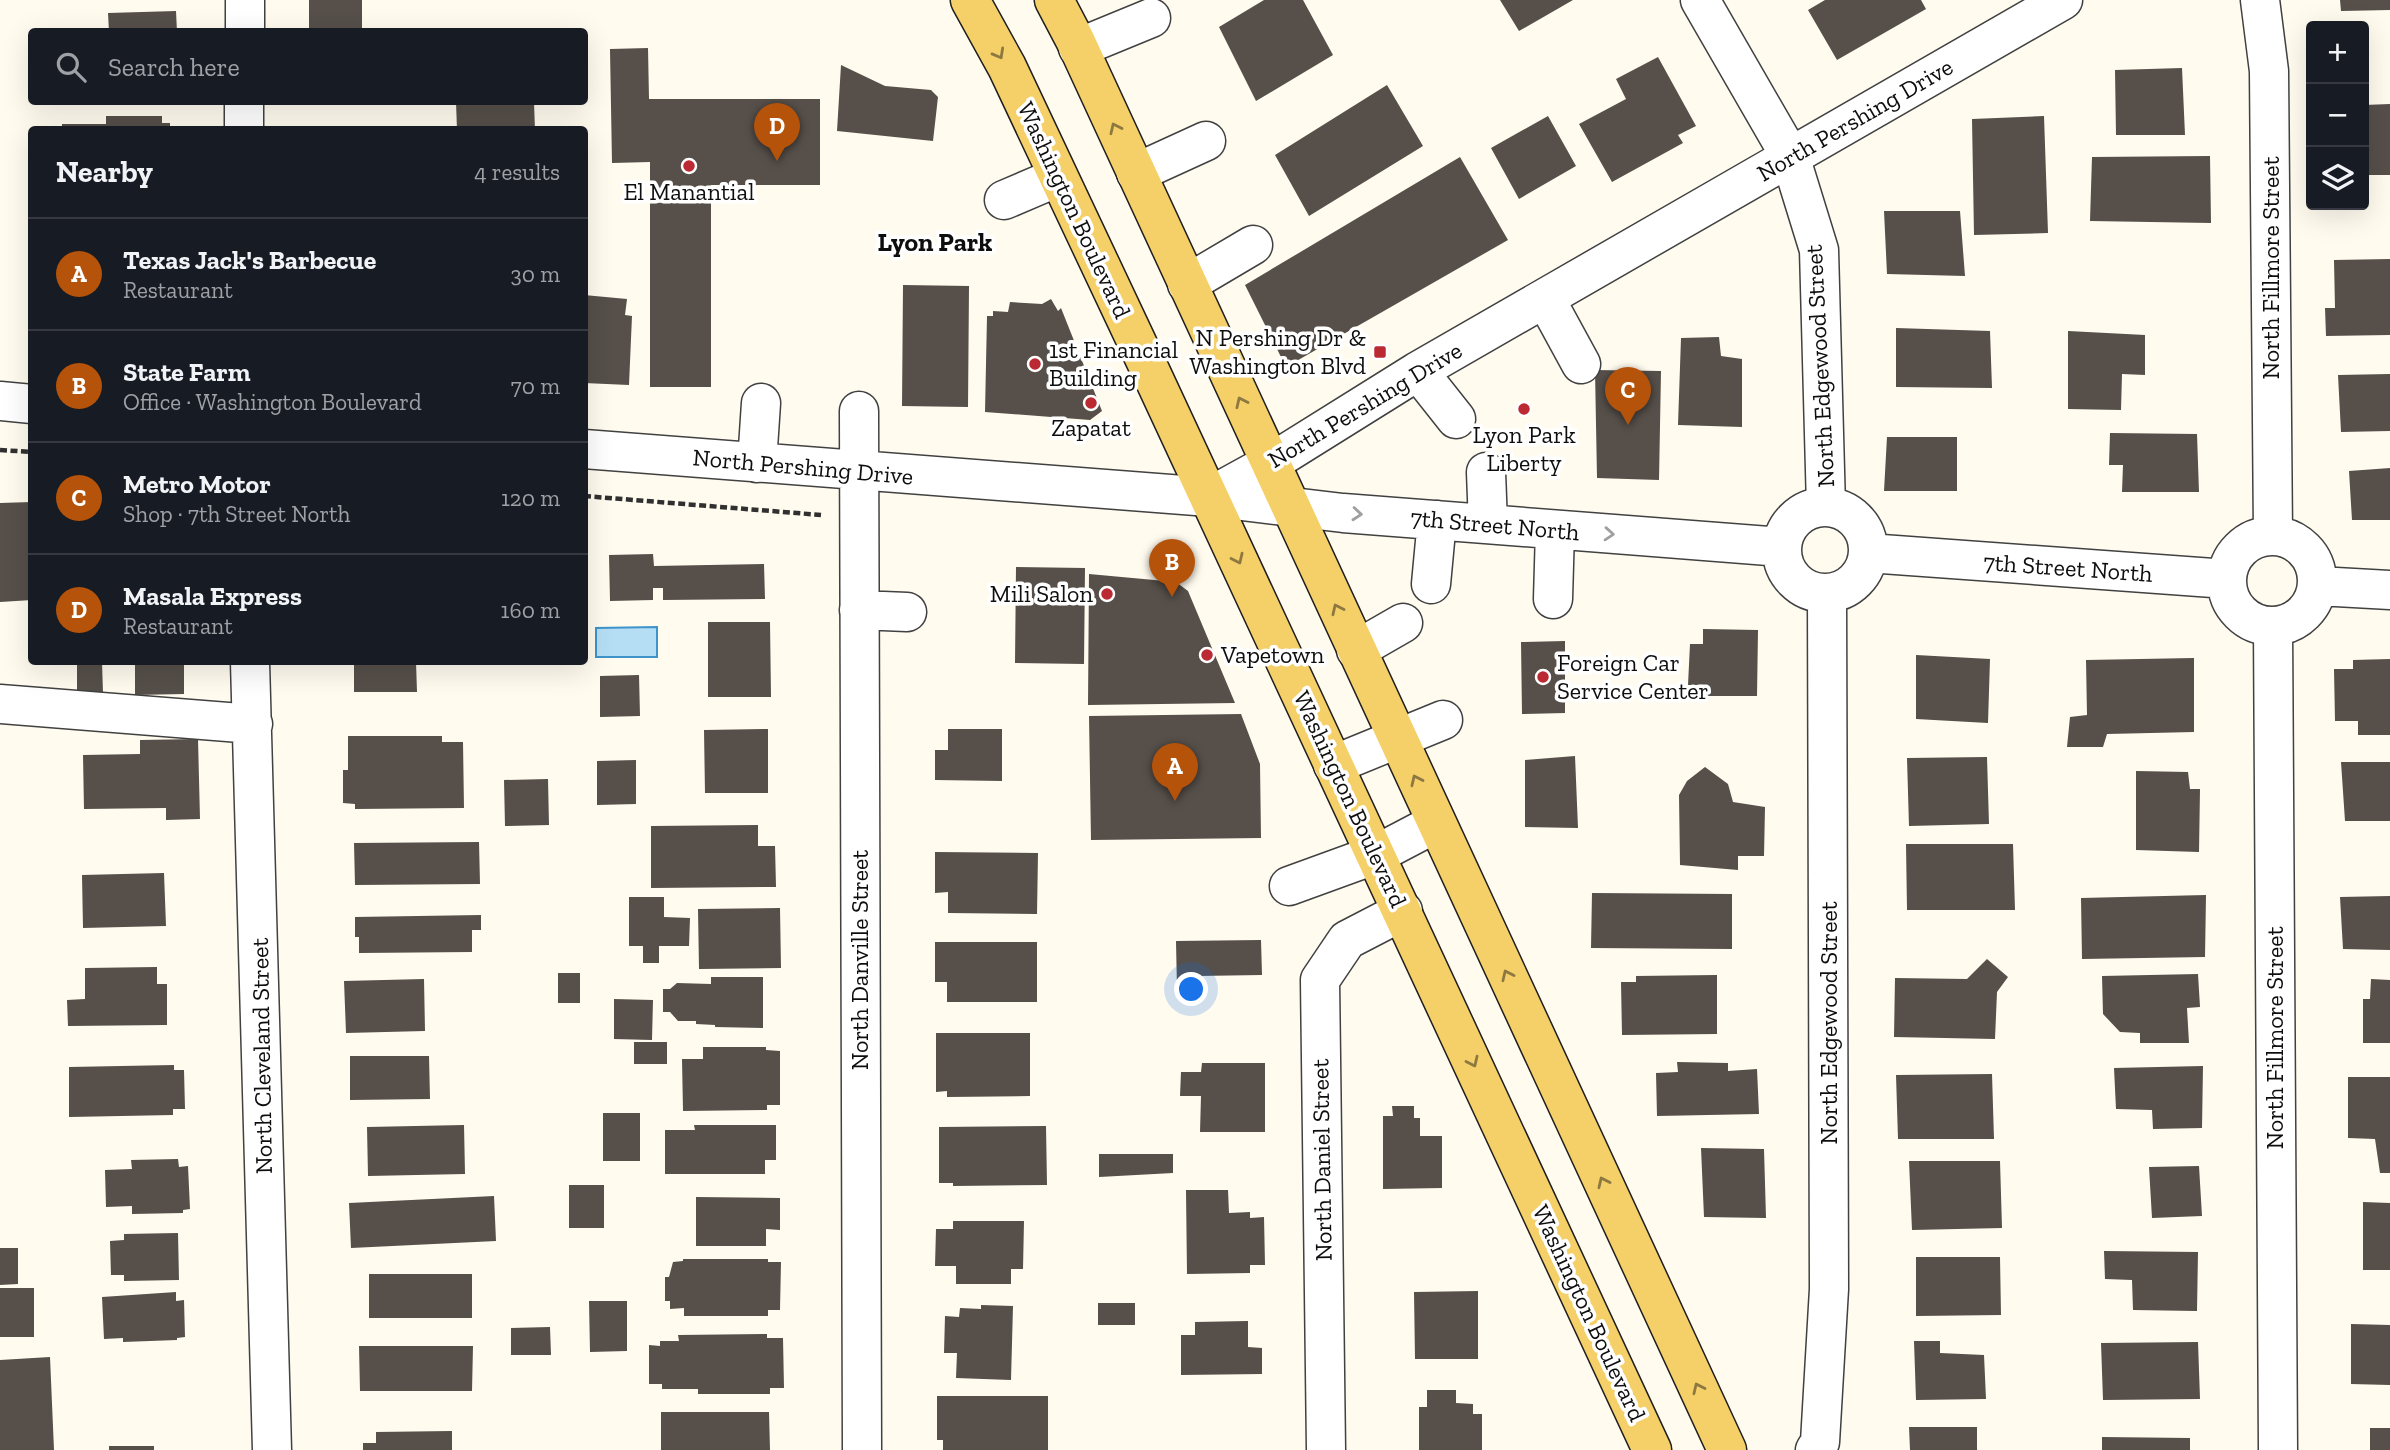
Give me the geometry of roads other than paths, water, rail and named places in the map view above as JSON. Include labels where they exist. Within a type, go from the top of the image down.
[{"type":"main road","name":"Washington Boulevard","points":[[970,0],[1007,67],[1377,854],[1652,1450]]},
{"type":"main road","points":[[1054,0],[1079,48],[1727,1450]]},
{"type":"street","points":[[244,0],[244,28]]},
{"type":"street","name":"North Edgewood Street","points":[[1700,0],[1790,156],[1819,250],[1826,507]]},
{"type":"street","name":"North Pershing Drive","points":[[588,449],[1209,497],[1269,464],[1418,371],[2063,0]]},
{"type":"street","name":"North Fillmore Street","points":[[2260,0],[2269,71],[2273,536]]},
{"type":"street","points":[[1079,48],[1152,18]]},
{"type":"street","points":[[244,105],[244,126]]},
{"type":"street","points":[[1136,173],[1206,141]]},
{"type":"street","points":[[1004,200],[1058,177]]},
{"type":"street","points":[[1187,284],[1253,245]]},
{"type":"street","points":[[1545,298],[1581,364]]},
{"type":"street","points":[[1418,371],[1456,419]]},
{"type":"street","points":[[0,401],[28,404]]},
{"type":"street","points":[[757,463],[761,403]]},
{"type":"street","name":"North Danville Street","points":[[859,411],[857,471],[862,1450]]},
{"type":"street","points":[[1486,472],[1488,524]]},
{"type":"street","name":"7th Street North","points":[[1209,497],[1437,520],[1782,547]]},
{"type":"street","points":[[1826,507],[1852,516],[1862,527],[1868,553],[1866,566],[1851,586],[1827,594],[1812,592],[1794,580],[1783,562],[1782,547],[1785,534],[1801,514],[1826,507]]},
{"type":"street","points":[[1432,584],[1437,520]]},
{"type":"street","points":[[1553,599],[1555,530]]},
{"type":"street","points":[[2273,536],[2287,538],[2306,551],[2316,571],[2318,586],[2308,610],[2286,625],[2273,627],[2245,618],[2228,594],[2227,579],[2236,553],[2259,538],[2273,536]]},
{"type":"street","name":"7th Street North","points":[[1868,553],[2227,579]]},
{"type":"street","points":[[2318,586],[2390,590]]},
{"type":"street","name":"North Edgewood Street","points":[[1815,1450],[1820,1442],[1829,1289],[1827,594]]},
{"type":"street","points":[[859,610],[907,612]]},
{"type":"street","points":[[1356,650],[1403,624]]},
{"type":"street","name":"North Fillmore Street","points":[[2273,627],[2278,1450]]},
{"type":"street","name":"North Cleveland Street","points":[[250,665],[272,1450]]},
{"type":"street","points":[[0,705],[253,724]]},
{"type":"street","points":[[1333,765],[1443,720]]},
{"type":"street","points":[[1289,886],[1377,854],[1436,822]]},
{"type":"street","name":"North Daniel Street","points":[[1326,1450],[1320,981],[1347,940],[1403,911]]},
{"type":"water","points":[[657,627],[657,657],[596,657],[596,628]]},
{"type":"place","name":"Masala Express","points":[[777,161]]},
{"type":"place","name":"El Manantial","points":[[689,166]]},
{"type":"place","name":"N Pershing Dr & Washington Blvd","points":[[1380,352]]},
{"type":"place","name":"1st Financial Building","points":[[1035,364]]},
{"type":"place","name":"Zapatat","points":[[1091,403]]},
{"type":"place","name":"Lyon Park Liberty","points":[[1524,409]]},
{"type":"place","name":"Metro Motor","points":[[1628,425]]},
{"type":"place","name":"Mili Salon","points":[[1107,594]]},
{"type":"place","name":"State Farm","points":[[1172,597]]},
{"type":"place","name":"Vapetown","points":[[1207,655]]},
{"type":"place","name":"Foreign Car Service Center","points":[[1543,677]]},
{"type":"place","name":"Texas Jack's Barbecue","points":[[1175,801]]},
{"type":"district","name":"Lyon Park","points":[[935,242]]}]
